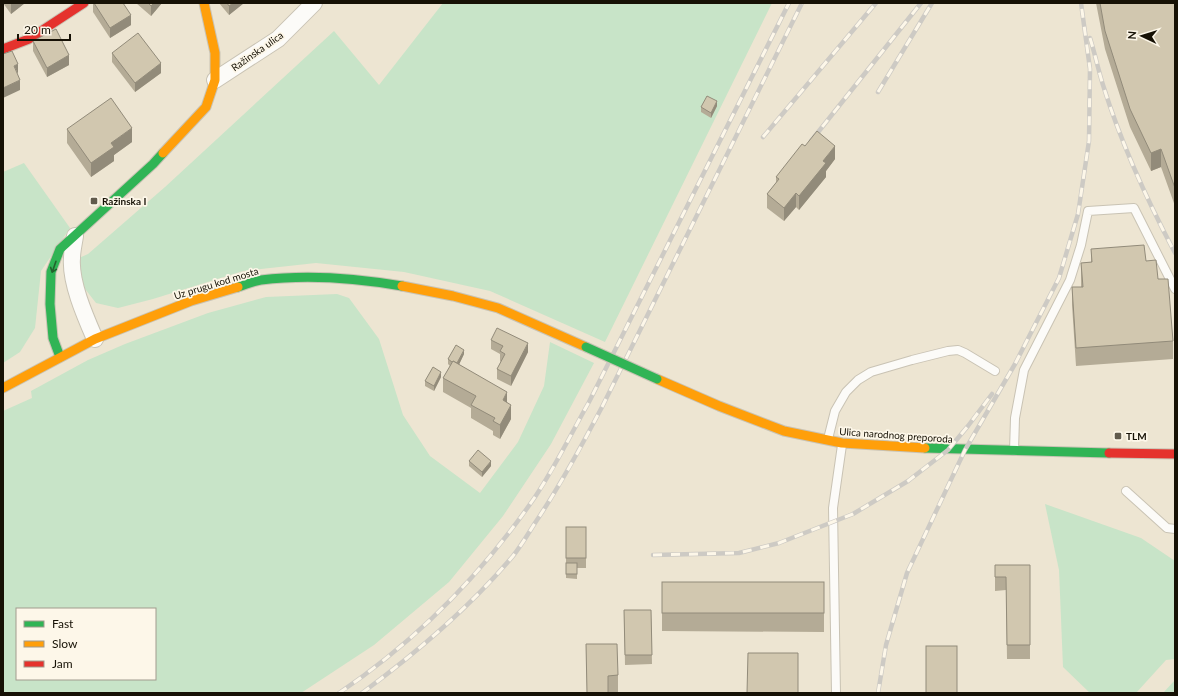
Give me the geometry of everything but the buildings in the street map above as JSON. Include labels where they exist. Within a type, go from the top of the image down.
[{"type":"street","points":[[3,49],[29,39],[84,3]]},
{"type":"street","points":[[60,357],[53,338],[50,304],[52,272],[60,249],[153,164],[206,107],[215,80],[215,53],[204,3]]},
{"type":"street","name":"Ražinska ulica","points":[[215,80],[278,39],[314,3]]},
{"type":"street","points":[[75,236],[72,259],[75,283],[84,312],[95,339]]},
{"type":"street","name":"Uz prugu kod mosta","points":[[3,388],[95,339],[191,301],[260,280],[312,277],[367,280],[453,296],[498,308],[586,347]]},
{"type":"street","name":"Ulica narodnog preporoda","points":[[586,347],[719,406],[784,431],[842,443],[948,450],[1175,454]]},
{"type":"lane","points":[[1014,451],[1015,418],[1024,370],[1070,280],[1081,245],[1088,211],[1134,208],[1175,289]]},
{"type":"lane","points":[[828,440],[835,411],[846,392],[858,380],[871,372],[912,360],[958,350],[995,371]]},
{"type":"lane","points":[[836,693],[832,508],[842,443]]},
{"type":"lane","points":[[1126,491],[1167,528],[1175,529]]},
{"type":"green space","points":[[443,3],[772,3],[605,342],[490,291],[404,272],[316,263],[243,271],[153,299],[118,308],[96,303],[82,285],[79,258],[88,254],[165,187],[334,31],[379,85]]},
{"type":"green space","points":[[24,163],[70,228],[41,271],[35,328],[20,352],[3,363],[3,172]]},
{"type":"green space","points":[[337,294],[349,298],[379,339],[403,415],[430,456],[480,493],[518,442],[544,386],[550,342],[594,363],[551,444],[503,516],[449,582],[374,645],[301,693],[3,693],[3,411],[32,398],[31,391],[88,360],[125,344],[208,313],[266,297]]},
{"type":"green space","points":[[1045,504],[1141,538],[1175,561],[1175,659],[1166,660],[1136,693],[1090,693],[1063,667],[1059,570]]},
{"type":"green space","points":[[1175,680],[1175,693],[1163,693]]},
{"type":"railway","points":[[339,693],[395,651],[446,604],[493,553],[535,497],[589,402],[789,3]]},
{"type":"railway","points":[[362,693],[442,629],[497,575],[522,544],[570,466],[602,407],[802,3]]},
{"type":"railway","points":[[763,137],[876,3]]},
{"type":"railway","points":[[811,141],[921,3]]},
{"type":"railway","points":[[878,92],[932,3]]},
{"type":"railway","points":[[878,693],[886,645],[907,573],[965,450],[1015,364],[1059,278],[1078,214],[1089,141],[1090,69],[1081,3]]},
{"type":"railway","points":[[1090,38],[1110,107],[1126,150],[1154,213],[1175,253]]},
{"type":"railway","points":[[653,555],[739,553],[779,543],[853,514],[908,481],[948,450],[992,394]]},
{"type":"traffic: fast","points":[[60,357],[53,338],[50,304],[51,272],[60,249],[153,164],[163,153]]},
{"type":"traffic: fast","points":[[238,287],[261,280],[296,277],[350,279],[402,286]]},
{"type":"traffic: fast","points":[[586,347],[657,379]]},
{"type":"traffic: fast","points":[[925,448],[1109,453]]},
{"type":"traffic: slow","points":[[163,153],[206,107],[215,80],[215,53],[204,3]]},
{"type":"traffic: slow","points":[[402,286],[453,296],[498,308],[586,347]]},
{"type":"traffic: slow","points":[[3,388],[95,339],[191,301],[238,287]]},
{"type":"traffic: slow","points":[[657,379],[719,406],[784,431],[842,443],[925,448]]},
{"type":"traffic: jam","points":[[3,49],[29,39],[84,3]]},
{"type":"traffic: jam","points":[[1109,453],[1175,454]]},
{"type":"place","name":"Ražinska I","points":[[94,201]]},
{"type":"place","name":"TLM","points":[[1118,436]]}]
